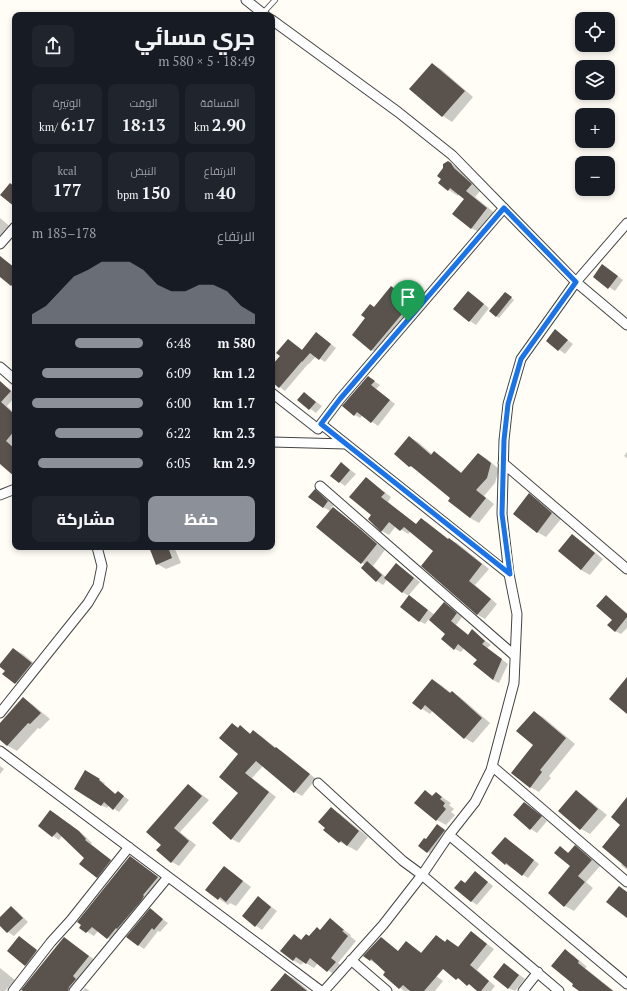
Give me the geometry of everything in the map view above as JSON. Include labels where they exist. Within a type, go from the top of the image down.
[{"type":"street","points":[[246,0],[261,12]]},
{"type":"street","points":[[275,22],[398,112],[446,150],[576,282],[627,325]]},
{"type":"street","points":[[275,395],[318,429],[340,399],[504,208]]},
{"type":"street","points":[[324,991],[422,875],[449,835],[475,802],[492,766],[514,683],[516,614],[502,514],[504,440],[508,404],[521,359],[576,282],[627,223]]},
{"type":"street","points":[[0,244],[12,230]]},
{"type":"street","points":[[0,367],[12,377]]},
{"type":"street","points":[[321,424],[510,574]]},
{"type":"street","points":[[275,442],[346,444]]},
{"type":"street","points":[[503,463],[627,569]]},
{"type":"street","points":[[320,486],[515,656]]},
{"type":"street","points":[[0,495],[12,490]]},
{"type":"street","points":[[0,714],[88,603],[98,586],[102,566],[98,550]]},
{"type":"street","points":[[0,752],[321,991]]},
{"type":"street","points":[[492,766],[627,882]]},
{"type":"street","points":[[318,783],[403,861],[422,875],[560,991]]},
{"type":"street","points":[[449,835],[627,984]]},
{"type":"street","points":[[13,991],[129,847]]},
{"type":"street","points":[[74,991],[168,877]]},
{"type":"street","points":[[351,960],[387,991]]},
{"type":"street","points":[[523,991],[538,972]]},
{"type":"lane","points":[[266,12],[275,0]]},
{"type":"building","points":[[432,63],[465,91],[442,117],[409,89]]},
{"type":"building","points":[[448,161],[472,184],[466,191],[487,208],[471,229],[452,214],[464,199],[450,188],[448,191],[438,183],[441,179],[437,176],[443,168],[443,164]]},
{"type":"building","points":[[10,183],[12,185],[12,205],[0,195]]},
{"type":"building","points":[[0,256],[12,266],[12,285],[11,286],[0,277]]},
{"type":"building","points":[[602,264],[618,276],[608,289],[593,277]]},
{"type":"building","points":[[391,286],[412,302],[371,351],[352,335],[365,318],[361,315],[370,304],[374,307]]},
{"type":"building","points":[[468,291],[484,304],[469,322],[453,309]]},
{"type":"building","points":[[505,292],[512,297],[496,317],[489,311]]},
{"type":"building","points":[[555,329],[568,340],[558,351],[546,341]]},
{"type":"building","points":[[316,332],[331,344],[319,360],[310,353],[279,388],[275,385],[275,362],[280,356],[276,353],[288,339],[302,350]]},
{"type":"building","points":[[368,376],[375,381],[371,385],[390,400],[371,423],[357,412],[354,416],[342,406]]},
{"type":"building","points":[[0,381],[11,391],[1,402],[12,412],[12,434],[6,441],[12,446],[12,474],[0,464]]},
{"type":"building","points":[[304,392],[316,402],[309,410],[297,400]]},
{"type":"building","points":[[409,436],[431,455],[434,451],[461,473],[478,453],[491,463],[487,478],[476,490],[486,498],[470,518],[448,501],[450,498],[394,454]]},
{"type":"building","points":[[341,462],[350,470],[339,483],[330,476]]},
{"type":"building","points":[[366,477],[385,493],[381,497],[416,524],[421,518],[482,564],[469,581],[491,599],[477,615],[421,566],[433,551],[404,527],[400,531],[389,522],[381,532],[368,519],[371,515],[349,497]]},
{"type":"building","points":[[315,489],[328,501],[323,508],[308,497]]},
{"type":"building","points":[[529,493],[552,513],[537,533],[513,514]]},
{"type":"building","points":[[333,507],[377,544],[361,564],[316,527]]},
{"type":"building","points":[[572,534],[595,553],[581,570],[558,551]]},
{"type":"building","points":[[150,550],[169,550],[172,558],[156,565]]},
{"type":"building","points":[[367,561],[382,575],[376,582],[361,568]]},
{"type":"building","points":[[396,563],[414,578],[402,593],[384,578]]},
{"type":"building","points":[[409,595],[428,610],[419,622],[400,607]]},
{"type":"building","points":[[606,595],[627,614],[627,617],[615,632],[607,625],[612,620],[596,606]]},
{"type":"building","points":[[444,602],[457,613],[451,621],[468,635],[472,629],[485,641],[482,644],[502,659],[493,680],[473,664],[477,660],[458,644],[454,650],[441,639],[445,634],[429,620]]},
{"type":"building","points":[[13,648],[32,663],[15,684],[2,674],[5,671],[0,667],[0,664]]},
{"type":"building","points":[[627,677],[627,714],[609,699]]},
{"type":"building","points":[[432,679],[450,693],[452,691],[482,718],[464,739],[425,705],[421,710],[412,703]]},
{"type":"building","points":[[23,697],[41,713],[30,724],[28,723],[7,746],[0,740],[0,723]]},
{"type":"building","points":[[534,711],[566,738],[540,770],[542,772],[530,788],[511,773],[533,745],[516,731]]},
{"type":"building","points":[[232,723],[238,728],[240,725],[250,734],[253,730],[310,774],[294,793],[256,761],[245,773],[269,792],[231,840],[212,823],[238,793],[219,777],[238,754],[219,738]]},
{"type":"building","points":[[85,770],[100,779],[99,780],[115,794],[118,791],[124,796],[113,810],[104,802],[101,806],[74,789]]},
{"type":"building","points":[[188,784],[202,796],[174,828],[189,841],[171,863],[156,850],[161,845],[146,832]]},
{"type":"building","points":[[425,790],[432,796],[436,792],[442,797],[440,799],[445,803],[443,806],[446,809],[436,821],[414,803]]},
{"type":"building","points":[[576,790],[598,809],[580,830],[558,811]]},
{"type":"building","points":[[627,797],[627,868],[602,847],[620,825],[611,817]]},
{"type":"building","points":[[524,802],[542,816],[530,830],[513,815]]},
{"type":"building","points":[[331,807],[359,831],[347,846],[341,841],[339,843],[323,830],[325,828],[318,822]]},
{"type":"building","points":[[50,810],[79,831],[86,839],[85,840],[111,860],[97,878],[79,864],[84,858],[57,832],[52,837],[38,826]]},
{"type":"building","points":[[437,824],[445,830],[427,853],[418,846],[424,838],[426,839]]},
{"type":"building","points":[[505,837],[534,860],[522,876],[506,863],[505,865],[491,853]]},
{"type":"building","points":[[575,845],[592,860],[578,876],[585,882],[564,907],[548,893],[570,866],[554,853],[560,846],[568,853]]},
{"type":"building","points":[[130,856],[158,877],[143,895],[144,896],[141,901],[107,939],[92,927],[86,933],[79,928],[81,925],[77,922]]},
{"type":"building","points":[[224,866],[243,881],[226,902],[220,897],[218,900],[205,890]]},
{"type":"building","points":[[475,871],[488,882],[471,902],[454,888],[461,880],[465,883]]},
{"type":"building","points":[[619,886],[627,892],[627,918],[606,902]]},
{"type":"building","points":[[258,896],[271,907],[255,927],[242,916]]},
{"type":"building","points":[[11,906],[23,918],[7,933],[0,926],[0,917]]},
{"type":"building","points":[[150,908],[163,919],[154,930],[152,928],[138,946],[126,937]]},
{"type":"building","points":[[330,918],[344,930],[342,931],[348,936],[331,958],[336,962],[327,972],[310,958],[306,964],[296,957],[293,961],[280,951],[294,934],[301,940],[306,934],[309,936],[317,927],[320,930]]},
{"type":"building","points":[[471,931],[487,944],[470,965],[489,981],[481,991],[477,991],[469,984],[467,986],[458,978],[456,980],[443,969],[424,991],[410,991],[403,985],[399,989],[383,975],[385,972],[371,959],[370,961],[363,956],[381,937],[398,951],[406,941],[421,953],[436,935],[445,942],[447,939],[458,947]]},
{"type":"building","points":[[19,936],[37,950],[25,966],[7,951]]},
{"type":"building","points":[[64,937],[89,956],[73,976],[76,979],[69,987],[68,991],[21,990]]},
{"type":"building","points":[[565,949],[579,961],[578,963],[613,991],[579,991],[572,986],[573,984],[551,966]]},
{"type":"building","points":[[504,963],[519,975],[508,989],[493,977]]},
{"type":"building","points":[[285,973],[307,991],[270,991]]},
{"type":"route","points":[[504,208],[576,282],[521,359],[508,404],[504,440],[502,514],[510,574],[321,424],[340,399],[408,321],[504,208]]}]
